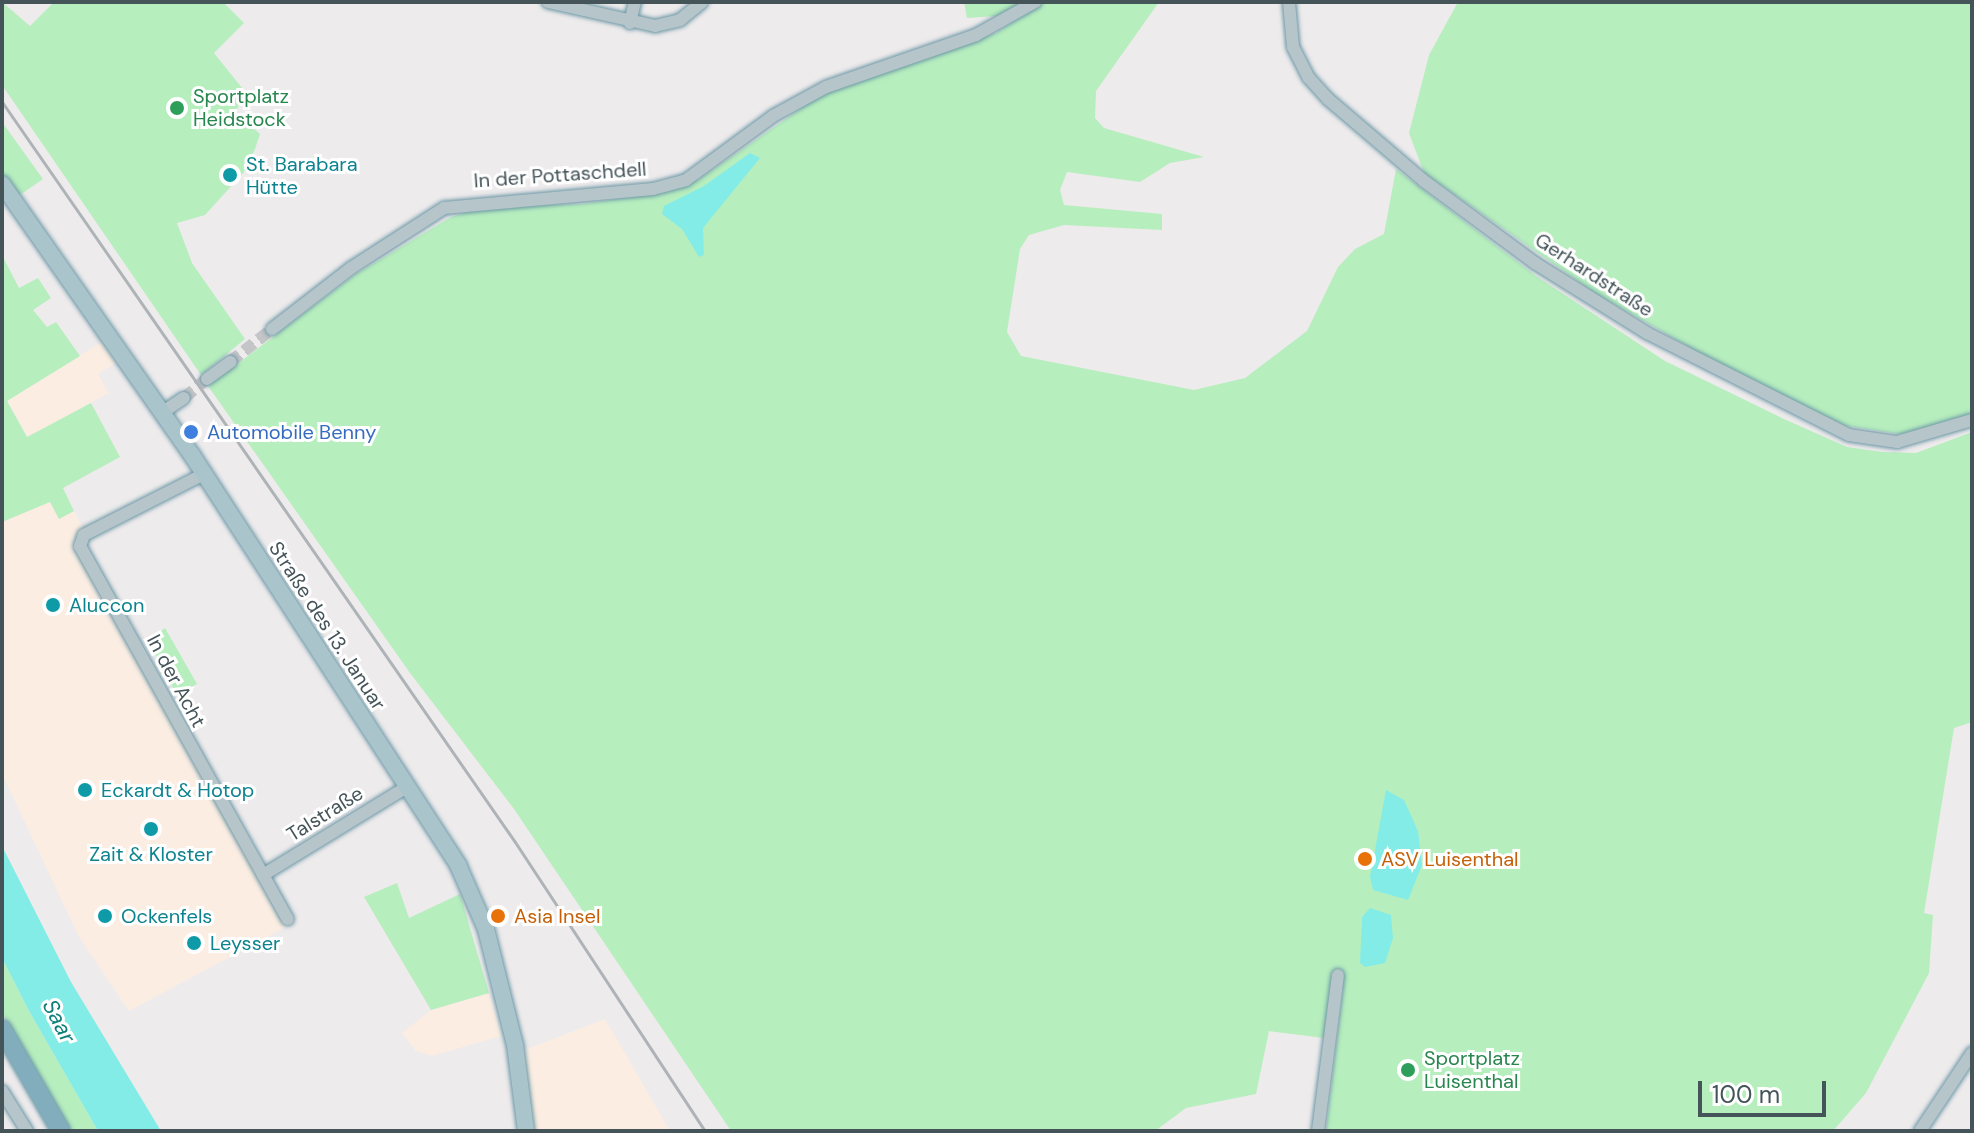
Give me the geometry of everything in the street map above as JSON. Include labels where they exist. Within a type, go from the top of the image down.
[{"type":"highway","points":[[2,1029],[61,1131]]},
{"type":"highway","points":[[2,1052],[48,1131]]},
{"type":"main road","name":"Straße des 13. Januar","points":[[2,184],[163,412],[458,865],[480,910],[519,1059],[526,1131]]},
{"type":"street","points":[[548,2],[596,17],[655,26],[680,20],[702,2]]},
{"type":"street","points":[[596,17],[599,2]]},
{"type":"street","points":[[630,23],[635,2]]},
{"type":"street","name":"In der Pottaschdell","points":[[272,329],[351,268],[444,208],[653,189],[686,180],[773,116],[826,87],[976,35],[1035,2]]},
{"type":"street","name":"Gerhardstraße","points":[[1289,2],[1290,37],[1297,58],[1328,99],[1424,181],[1535,263],[1647,333],[1849,435],[1897,442],[1972,420]]},
{"type":"street","points":[[207,379],[230,362]]},
{"type":"street","points":[[163,412],[184,398]]},
{"type":"street","name":"In der Acht","points":[[204,474],[84,535],[80,546],[288,919]]},
{"type":"street","name":"Talstraße","points":[[263,875],[408,786]]},
{"type":"street","points":[[1318,1131],[1338,975]]},
{"type":"street","points":[[1920,1131],[1972,1053]]},
{"type":"street","points":[[2,1091],[27,1131]]},
{"type":"shaded area","points":[[103,341],[117,362],[98,374],[109,393],[28,437],[7,401]]},
{"type":"shaded area","points":[[50,502],[59,519],[74,511],[89,538],[86,547],[295,922],[129,1011],[79,937],[2,774],[2,522]]},
{"type":"shaded area","points":[[489,993],[501,1036],[432,1056],[416,1051],[402,1033],[431,1010]]},
{"type":"shaded area","points":[[605,1019],[670,1131],[531,1131],[522,1051]]},
{"type":"green space","points":[[2,2],[30,26],[54,2],[223,2],[244,23],[214,53],[246,93],[235,112],[260,134],[255,149],[244,172],[205,215],[177,223],[192,263],[245,339],[201,375],[2,85]]},
{"type":"green space","points":[[964,2],[1027,2],[1013,15],[967,18]]},
{"type":"green space","points":[[1044,2],[1159,2],[1096,91],[1095,118],[1104,128],[1204,157],[1170,163],[1140,182],[1067,172],[1060,190],[1064,205],[1162,214],[1162,230],[1064,225],[1029,235],[1020,249],[1007,332],[1021,356],[1194,390],[1245,378],[1307,331],[1338,267],[1355,249],[1384,234],[1396,169],[1536,276],[1665,361],[1784,419],[1847,447],[1882,452],[1916,453],[1972,432],[1972,722],[1954,728],[1924,913],[1933,915],[1929,973],[1866,1093],[1833,1131],[1326,1131],[1343,990],[1331,988],[1324,1038],[1269,1031],[1256,1094],[1186,1108],[1155,1131],[731,1131],[514,809],[410,673],[208,386],[356,274],[451,217],[484,207],[581,204],[667,192],[698,180],[819,96],[996,33]]},
{"type":"green space","points":[[1458,2],[1972,2],[1972,415],[1906,435],[1846,426],[1729,370],[1595,293],[1424,173],[1409,133],[1429,55]]},
{"type":"green space","points":[[2,122],[43,179],[20,195],[2,173]]},
{"type":"green space","points":[[2,255],[19,288],[38,278],[51,298],[33,310],[47,327],[56,322],[80,356],[7,401],[27,437],[91,403],[120,457],[63,488],[74,511],[59,519],[50,502],[2,522]]},
{"type":"green space","points":[[165,628],[197,684],[177,695],[148,641]]},
{"type":"green space","points":[[397,883],[409,918],[460,894],[489,993],[431,1010],[364,897]]},
{"type":"green space","points":[[2,958],[98,1131],[71,1131],[2,1013]]},
{"type":"water","points":[[750,153],[760,158],[703,228],[704,255],[699,257],[682,229],[662,214],[664,206],[704,186]]},
{"type":"water","points":[[1386,790],[1404,800],[1418,831],[1422,865],[1408,900],[1373,890],[1370,877]]},
{"type":"water","name":"Saar","points":[[2,846],[71,982],[161,1131],[98,1131],[29,1011],[2,958]]},
{"type":"water","points":[[1370,908],[1391,915],[1393,938],[1385,963],[1365,967],[1360,963],[1362,917]]},
{"type":"tunnel","points":[[230,362],[272,329]]},
{"type":"tunnel","points":[[184,398],[207,379]]},
{"type":"railway","points":[[2,102],[515,842],[705,1131]]},
{"type":"place","name":"Sportplatz Heidstock","points":[[177,108]]},
{"type":"place","name":"St. Barabara Hütte","points":[[230,175]]},
{"type":"place","name":"Automobile Benny","points":[[191,432]]},
{"type":"place","name":"Aluccon","points":[[53,605]]},
{"type":"place","name":"Eckardt & Hotop","points":[[85,790]]},
{"type":"place","name":"Zait & Kloster","points":[[151,829]]},
{"type":"place","name":"ASV Luisenthal","points":[[1365,859]]},
{"type":"place","name":"Ockenfels","points":[[105,916]]},
{"type":"place","name":"Asia Insel","points":[[498,916]]},
{"type":"place","name":"Leysser","points":[[194,943]]},
{"type":"place","name":"Sportplatz Luisenthal","points":[[1408,1070]]}]
